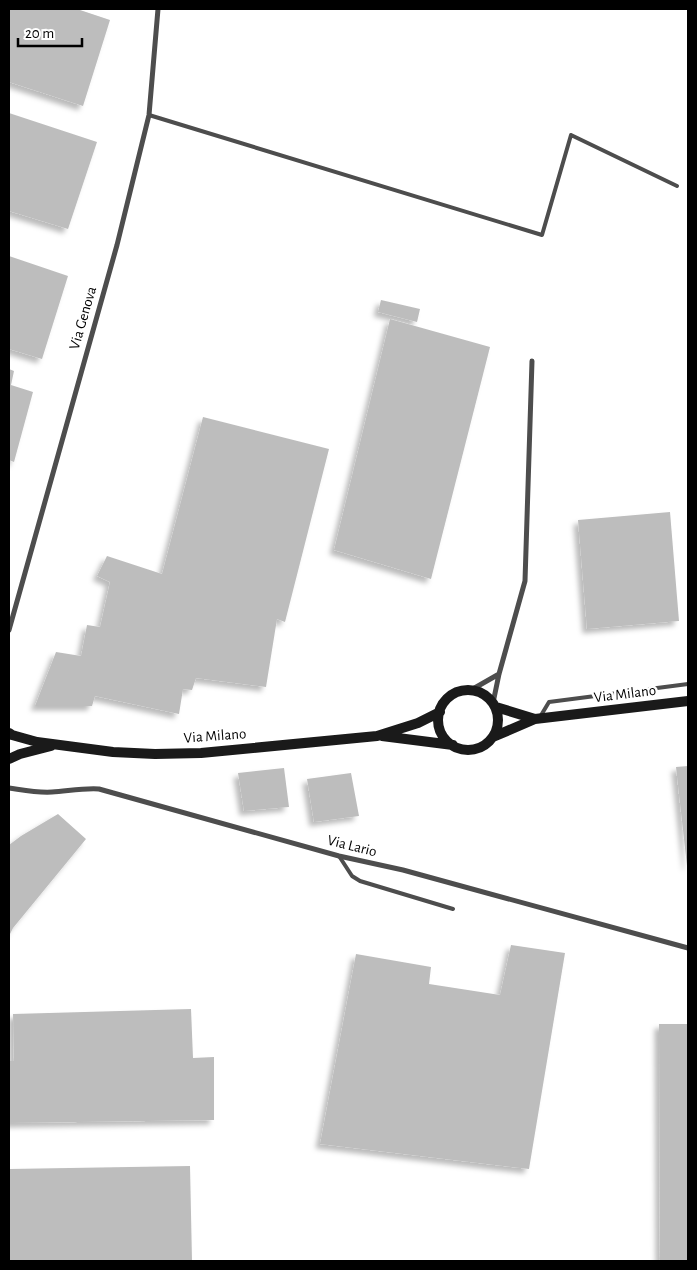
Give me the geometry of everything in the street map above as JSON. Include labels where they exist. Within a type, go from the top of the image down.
[{"type":"main road","points":[[471,690],[480,692],[495,705],[498,718],[497,728],[493,737],[486,744],[478,748],[470,750],[461,749],[446,739],[441,731],[438,721],[440,712],[444,702],[452,695],[461,691],[471,690]]},
{"type":"main road","name":"Via Milano","points":[[493,737],[537,719],[688,701]]},
{"type":"main road","name":"Via Milano","points":[[495,705],[537,719]]},
{"type":"main road","name":"Via Milano","points":[[9,733],[21,738],[54,745],[113,752],[155,754],[201,753],[377,736],[418,723],[440,712]]},
{"type":"main road","name":"Via Milano","points":[[377,736],[453,745]]},
{"type":"main road","name":"Via Milano","points":[[9,759],[20,754],[54,745]]},
{"type":"street","name":"Via Genova","points":[[9,630],[116,245],[149,115],[158,9]]},
{"type":"street","points":[[495,705],[499,674],[525,581],[532,361]]},
{"type":"street","points":[[471,690],[499,674]]},
{"type":"street","name":"Via Lario","points":[[9,788],[37,792],[81,788],[99,789],[339,856],[403,870],[688,948]]},
{"type":"lane","points":[[149,115],[542,235],[571,134],[677,186]]},
{"type":"lane","points":[[537,719],[549,702],[688,684]]},
{"type":"lane","points":[[339,856],[352,876],[360,881],[453,910]]},
{"type":"building","points":[[9,9],[77,9],[110,20],[83,106],[9,82]]},
{"type":"building","points":[[9,113],[97,142],[68,229],[9,211]]},
{"type":"building","points":[[9,256],[68,276],[42,359],[9,349]]},
{"type":"building","points":[[381,300],[420,309],[417,322],[378,312]]},
{"type":"building","points":[[390,319],[490,347],[431,579],[334,550]]},
{"type":"building","points":[[9,369],[14,371],[11,385],[33,392],[14,462],[9,460]]},
{"type":"building","points":[[203,417],[329,449],[285,622],[277,619],[266,687],[196,678],[192,690],[183,689],[179,714],[95,696],[92,706],[35,706],[56,652],[81,656],[87,625],[100,627],[110,582],[97,576],[107,556],[162,574]]},
{"type":"building","points":[[670,512],[679,621],[587,629],[578,520]]},
{"type":"building","points":[[688,766],[688,865],[687,866],[676,767]]},
{"type":"building","points":[[284,768],[289,807],[244,811],[238,773]]},
{"type":"building","points":[[351,773],[359,816],[314,822],[307,779]]},
{"type":"building","points":[[58,814],[86,839],[13,928],[9,936],[9,845]]},
{"type":"building","points":[[511,945],[565,953],[529,1169],[320,1144],[356,954],[431,967],[429,984],[500,995]]},
{"type":"building","points":[[191,1009],[193,1058],[214,1057],[214,1120],[9,1123],[9,1061],[14,1061],[13,1014]]},
{"type":"building","points":[[659,1024],[688,1024],[688,1261],[660,1261]]},
{"type":"building","points":[[190,1166],[192,1261],[9,1261],[9,1169]]}]
